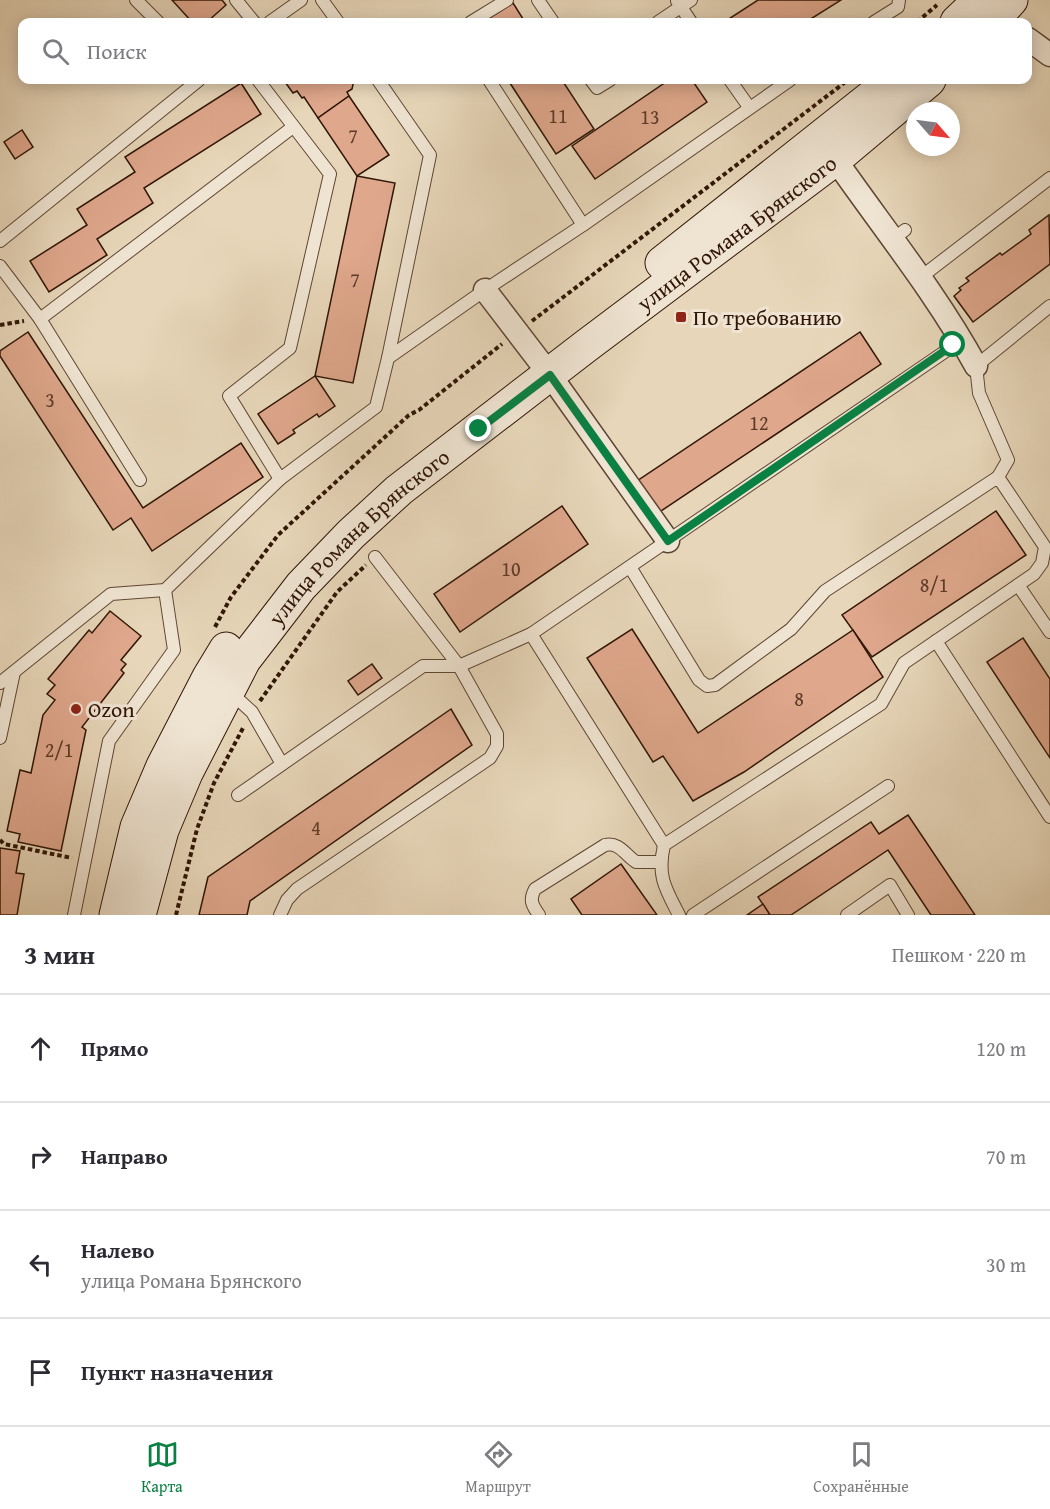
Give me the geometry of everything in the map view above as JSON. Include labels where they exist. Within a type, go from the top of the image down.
[{"type":"main road","points":[[973,18],[997,12]]},
{"type":"main road","name":"улица Романа Брянского","points":[[140,915],[162,830],[186,773],[244,660],[301,586],[351,534],[399,490],[888,84]]},
{"type":"main road","name":"улица Романа Брянского","points":[[116,915],[137,827],[163,766],[225,650],[284,574],[316,539],[369,487],[544,368],[586,346],[835,159],[924,84]]},
{"type":"street","points":[[1032,42],[1050,55]]},
{"type":"street","points":[[835,159],[899,235],[921,277],[962,339],[976,366]]},
{"type":"street","points":[[485,290],[668,541]]},
{"type":"lane","points":[[136,0],[154,18]]},
{"type":"lane","points":[[236,0],[251,18]]},
{"type":"lane","points":[[276,18],[301,0]]},
{"type":"lane","points":[[322,0],[335,18]]},
{"type":"lane","points":[[478,18],[507,0]]},
{"type":"lane","points":[[538,0],[550,18]]},
{"type":"lane","points":[[880,18],[897,7],[899,0]]},
{"type":"lane","points":[[663,18],[683,2],[689,18]]},
{"type":"lane","points":[[0,241],[194,84]]},
{"type":"lane","points":[[261,84],[330,174],[290,348],[229,396],[280,478]]},
{"type":"lane","points":[[0,683],[111,594],[165,590],[280,478],[376,407],[430,154],[381,84]]},
{"type":"lane","points":[[492,84],[583,225]]},
{"type":"lane","points":[[733,84],[749,107]]},
{"type":"lane","points":[[388,358],[784,84]]},
{"type":"lane","points":[[40,319],[293,127]]},
{"type":"lane","points":[[921,277],[1050,178]]},
{"type":"lane","points":[[0,266],[40,319],[140,480]]},
{"type":"lane","points":[[630,567],[699,680],[707,686],[715,684],[791,629],[825,591],[998,477],[1008,460],[979,393],[976,366],[1050,306]]},
{"type":"lane","points":[[238,795],[423,666],[459,666],[531,634],[962,339]]},
{"type":"lane","points":[[679,915],[662,882],[660,862],[664,845],[881,704],[904,663],[1034,574],[1042,562],[1045,547],[998,477]]},
{"type":"lane","points":[[280,915],[287,900],[297,889],[490,758],[497,746],[497,734],[459,666],[375,557]]},
{"type":"lane","points":[[1018,585],[1050,632]]},
{"type":"lane","points":[[74,915],[109,741],[174,650],[165,590]]},
{"type":"lane","points":[[531,634],[664,845]]},
{"type":"lane","points":[[936,641],[1050,817]]},
{"type":"lane","points":[[0,738],[14,672]]},
{"type":"lane","points":[[228,690],[252,712],[282,764]]},
{"type":"lane","points":[[693,915],[888,786]]},
{"type":"lane","points":[[539,915],[532,905],[531,897],[535,889],[605,845],[612,844],[620,847],[636,862],[660,862]]},
{"type":"lane","points":[[847,915],[890,885],[909,915]]},
{"type":"path","points":[[922,18],[942,0]]},
{"type":"path","points":[[0,325],[40,319]]},
{"type":"path","points":[[0,840],[4,844],[84,860]]},
{"type":"building","points":[[172,0],[222,0],[226,5],[211,18],[188,18]]},
{"type":"building","points":[[758,0],[841,0],[812,18],[730,18]]},
{"type":"building","points":[[513,3],[522,18],[489,18]]},
{"type":"building","points":[[239,84],[261,114],[144,188],[153,203],[97,239],[107,255],[49,292],[30,261],[87,225],[77,209],[135,172],[125,157]]},
{"type":"building","points":[[286,84],[353,84],[352,89],[347,92],[349,96],[318,118],[304,97],[302,98],[297,91],[293,93]]},
{"type":"building","points":[[511,84],[565,84],[594,129],[556,154]]},
{"type":"building","points":[[663,84],[695,84],[707,102],[595,179],[572,146]]},
{"type":"building","points":[[349,96],[389,155],[357,176],[318,118]]},
{"type":"building","points":[[22,130],[33,147],[15,159],[4,142]]},
{"type":"building","points":[[357,176],[395,183],[353,383],[315,376]]},
{"type":"building","points":[[1049,215],[1050,264],[973,322],[954,296],[961,290],[959,288],[969,281],[966,278],[1031,234],[1029,230]]},
{"type":"building","points":[[28,332],[143,508],[241,443],[263,477],[152,551],[131,518],[113,530],[0,356],[0,351]]},
{"type":"building","points":[[860,332],[881,364],[658,513],[637,481]]},
{"type":"building","points":[[315,376],[335,406],[319,417],[317,414],[293,430],[295,433],[278,444],[258,414]]},
{"type":"building","points":[[562,506],[588,544],[460,632],[434,594]]},
{"type":"building","points":[[996,511],[1026,555],[872,657],[842,615]]},
{"type":"building","points":[[110,611],[141,636],[121,660],[126,664],[121,670],[124,673],[82,727],[86,730],[61,851],[18,842],[20,834],[7,831],[20,770],[31,773],[43,715],[55,700],[47,694],[55,685],[48,679],[89,630],[92,633]]},
{"type":"building","points":[[632,629],[698,733],[853,630],[883,677],[744,772],[693,801],[663,756],[653,762],[587,658]]},
{"type":"building","points":[[1023,638],[1050,679],[1050,758],[987,662]]},
{"type":"building","points":[[372,664],[382,678],[358,695],[348,681]]},
{"type":"building","points":[[451,709],[472,745],[250,901],[247,915],[199,915],[208,877]]},
{"type":"building","points":[[908,815],[975,915],[931,915],[888,850],[791,915],[770,915],[758,897],[871,822],[879,834]]},
{"type":"building","points":[[0,848],[20,851],[16,873],[24,874],[17,915],[0,915]]},
{"type":"building","points":[[621,864],[657,915],[582,915],[571,899]]},
{"type":"building","points":[[763,904],[770,915],[747,915]]},
{"type":"place","name":"По требованию","points":[[681,317]]},
{"type":"place","name":"Ozon","points":[[76,709]]},
{"type":"route","points":[[479,429],[550,375],[668,541],[953,345]]}]
